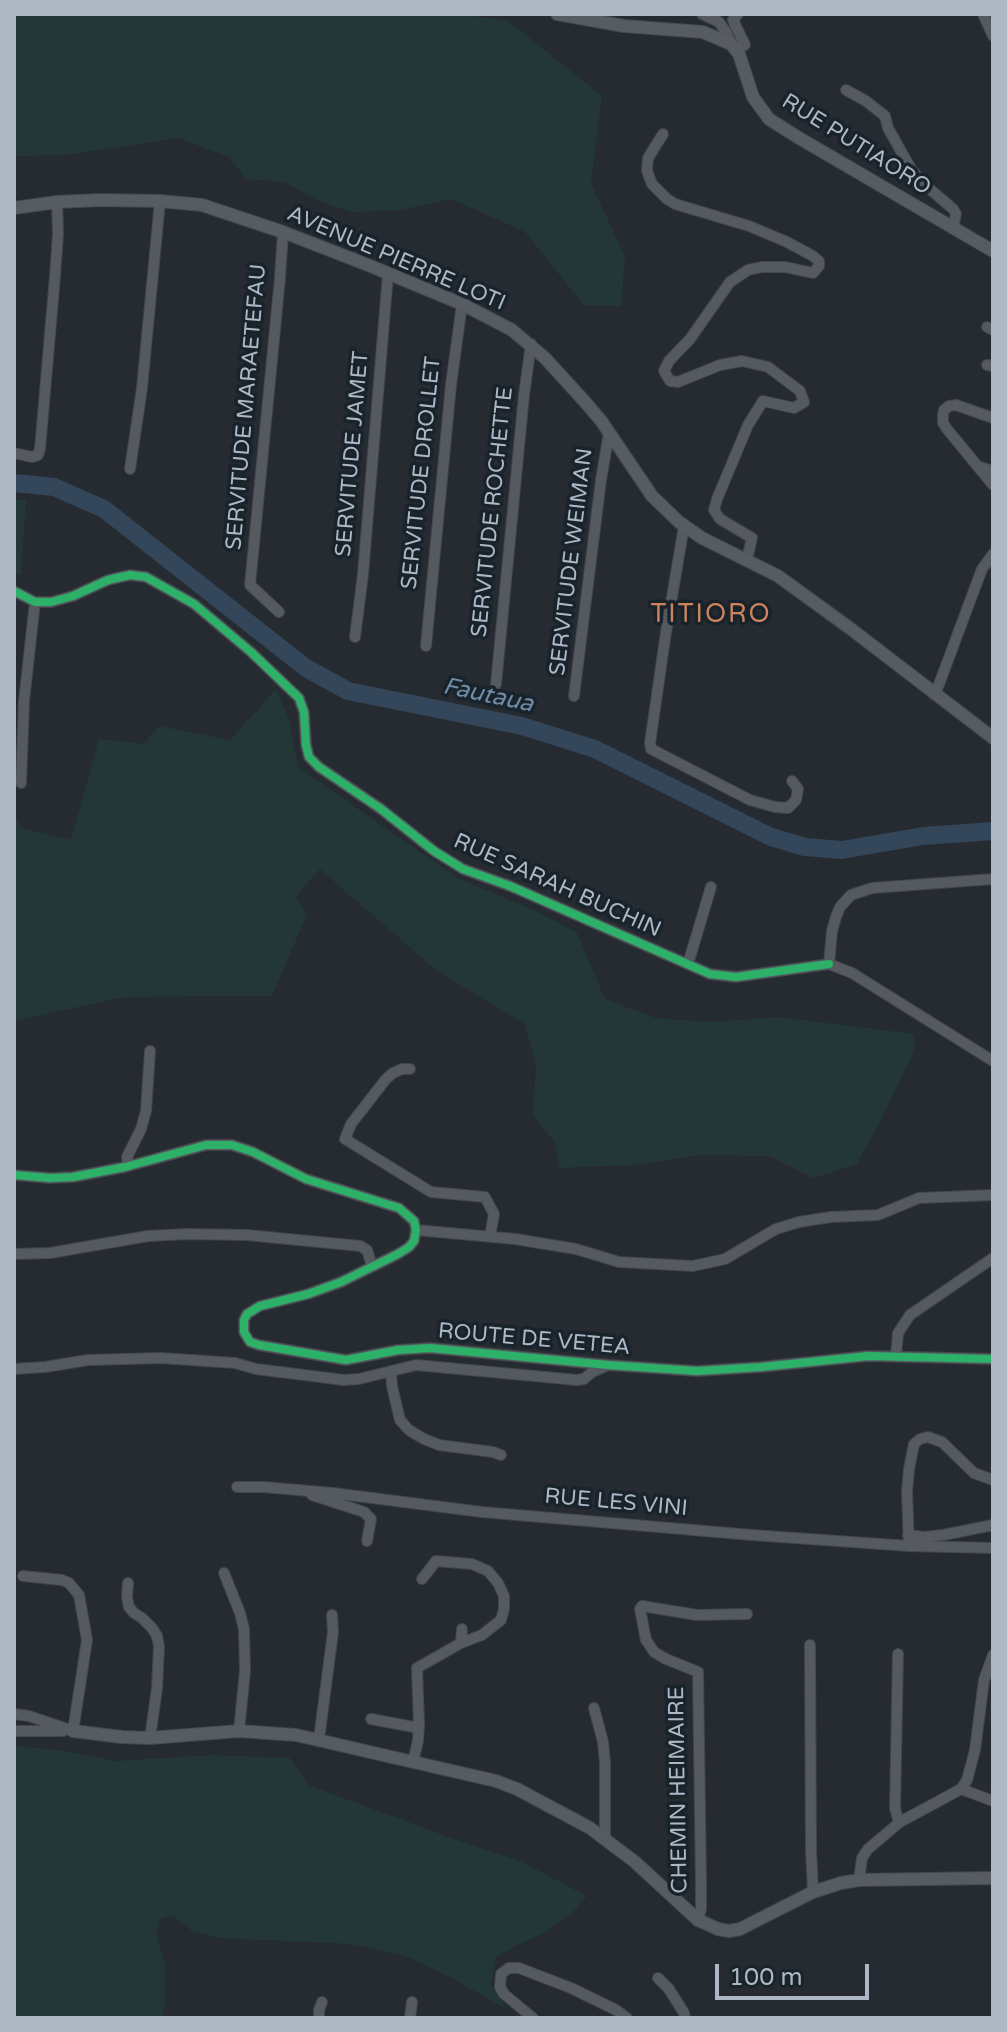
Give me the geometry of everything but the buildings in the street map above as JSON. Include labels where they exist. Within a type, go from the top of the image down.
[{"type":"main road","points":[[557,14],[624,26],[703,32],[733,47]]},
{"type":"main road","name":"RUE PUTIAORO","points":[[733,47],[739,54],[753,97],[769,119],[993,251]]},
{"type":"main road","name":"AVENUE PIERRE LOTI","points":[[14,208],[100,200],[202,205],[283,232],[388,274],[462,304],[512,330],[531,344],[586,403],[652,496],[684,526],[778,576],[993,738]]},
{"type":"main road","points":[[73,1731],[150,1738],[239,1731],[296,1735],[496,1781],[566,1814],[605,1839],[698,1920],[729,1931],[740,1929],[827,1886],[859,1880],[993,1878]]},
{"type":"street","points":[[702,14],[719,22],[733,47],[745,45],[733,20],[738,14]]},
{"type":"street","points":[[983,14],[993,36]]},
{"type":"street","points":[[846,90],[885,116],[888,128],[911,169],[953,209],[956,214],[953,228]]},
{"type":"street","points":[[663,134],[648,158],[647,171],[652,184],[667,199],[749,226],[819,261],[813,273],[785,267],[762,267],[748,270],[730,282],[664,371],[670,381],[678,382],[720,365],[742,361],[768,367],[800,391],[804,402],[794,408],[763,401],[748,425],[717,499],[714,510],[720,519],[752,538],[747,559]]},
{"type":"street","points":[[130,469],[142,388],[160,201]]},
{"type":"street","points":[[14,453],[32,457],[38,455],[55,276],[57,202]]},
{"type":"street","name":"SERVITUDE MARAETEFAU","points":[[279,612],[250,585],[283,232]]},
{"type":"street","name":"SERVITUDE JAMET","points":[[355,637],[388,274]]},
{"type":"street","name":"SERVITUDE DROLLET","points":[[426,646],[452,372],[462,304]]},
{"type":"street","name":"SERVITUDE ROCHETTE","points":[[496,684],[531,344]]},
{"type":"street","points":[[993,418],[956,405],[944,410],[943,423],[993,485]]},
{"type":"street","name":"SERVITUDE WEIMAN","points":[[574,696],[609,433]]},
{"type":"street","points":[[977,466],[993,471]]},
{"type":"street","points":[[684,526],[651,749],[750,800],[775,807],[788,808],[796,800],[798,789],[792,781]]},
{"type":"street","points":[[935,695],[982,569],[993,554]]},
{"type":"street","name":"RUE SARAH BUCHIN","points":[[35,602],[63,600],[108,580],[130,575],[146,577],[194,604],[299,698],[304,712],[309,757],[319,767],[463,869],[510,886],[710,974],[736,977],[829,964]]},
{"type":"street","points":[[14,591],[35,602],[24,701],[21,783]]},
{"type":"street","points":[[993,879],[872,888],[851,895],[836,917],[829,964],[852,973],[993,1061]]},
{"type":"street","points":[[688,964],[711,887]]},
{"type":"street","points":[[129,1166],[127,1157],[146,1111],[150,1051]]},
{"type":"street","points":[[410,1069],[402,1069],[386,1079],[351,1124],[345,1139],[431,1192],[485,1197],[494,1214],[490,1236]]},
{"type":"street","points":[[14,1175],[73,1177],[129,1166],[206,1145],[241,1147],[306,1179],[399,1208],[414,1221],[416,1230],[490,1236],[576,1249],[619,1262],[693,1266],[725,1259],[776,1229],[799,1222],[878,1215],[919,1198],[993,1195]]},
{"type":"street","name":"ROUTE DE VETEA","points":[[416,1230],[409,1247],[341,1282],[252,1310],[244,1320],[246,1337],[259,1345],[346,1360],[398,1350],[430,1348],[665,1370],[727,1370],[868,1356],[993,1359]]},
{"type":"street","points":[[14,1254],[50,1253],[148,1236],[247,1235],[360,1246],[367,1250],[372,1266]]},
{"type":"street","points":[[896,1356],[898,1333],[910,1315],[993,1258]]},
{"type":"street","points":[[14,1369],[88,1360],[161,1358],[235,1363],[256,1369],[344,1380],[416,1365],[577,1380],[608,1365]]},
{"type":"street","points":[[391,1372],[400,1420],[409,1430],[439,1445],[501,1455]]},
{"type":"street","points":[[993,1480],[974,1473],[942,1442],[928,1437],[914,1444],[907,1492],[909,1540],[993,1525]]},
{"type":"street","name":"RUE LES VINI","points":[[237,1487],[363,1496],[482,1512],[993,1548]]},
{"type":"street","points":[[302,1491],[364,1512],[371,1519],[367,1541]]},
{"type":"street","points":[[413,1761],[419,1728],[417,1668],[482,1635],[501,1620],[504,1609],[504,1596],[498,1583],[488,1571],[472,1564],[436,1561],[422,1579]]},
{"type":"street","points":[[224,1573],[244,1629],[245,1671],[239,1731]]},
{"type":"street","points":[[23,1576],[62,1580],[79,1595],[87,1640],[73,1731]]},
{"type":"street","points":[[128,1583],[129,1607],[152,1628],[159,1646],[150,1738]]},
{"type":"street","name":"CHEMIN HEIMAIRE","points":[[698,1920],[701,1909],[698,1672],[654,1652],[646,1640],[640,1609],[642,1606],[697,1615],[747,1614]]},
{"type":"street","points":[[319,1739],[333,1632],[332,1615]]},
{"type":"street","points":[[461,1643],[462,1629]]},
{"type":"street","points":[[810,1645],[813,1892]]},
{"type":"street","points":[[898,1654],[895,1808],[899,1823]]},
{"type":"street","points":[[859,1880],[862,1858],[868,1849],[899,1823],[961,1789],[972,1766],[984,1680],[993,1655]]},
{"type":"street","points":[[594,1708],[605,1763],[605,1839]]},
{"type":"street","points":[[14,1714],[73,1731]]},
{"type":"street","points":[[371,1719],[419,1728]]},
{"type":"street","points":[[14,1731],[73,1731]]},
{"type":"street","points":[[961,1789],[993,1801]]},
{"type":"street","points":[[533,2018],[501,1990],[500,1978],[509,1968],[524,1969],[571,1988],[627,2018]]},
{"type":"street","points":[[658,1978],[669,1989],[685,2018]]},
{"type":"street","points":[[319,2018],[322,2002]]},
{"type":"street","points":[[410,2018],[412,2002]]},
{"type":"green space","points":[[14,14],[455,14],[507,20],[602,96],[591,184],[625,256],[621,306],[584,305],[525,232],[451,199],[400,210],[351,212],[319,201],[284,182],[246,179],[229,157],[178,138],[66,155],[14,156]]},
{"type":"green space","points":[[14,500],[26,500],[21,574],[14,573]]},
{"type":"green space","points":[[276,689],[289,720],[298,767],[459,879],[536,911],[577,933],[605,999],[656,1018],[710,1022],[778,1017],[914,1034],[914,1051],[856,1165],[813,1178],[769,1156],[699,1155],[635,1165],[559,1168],[555,1143],[533,1115],[536,1066],[525,1024],[437,971],[320,869],[295,898],[307,914],[272,996],[124,997],[14,1021],[14,815],[21,828],[71,840],[99,739],[143,744],[160,726],[230,740]]},
{"type":"green space","points":[[14,1746],[117,1761],[211,1755],[290,1758],[308,1785],[520,1861],[587,1896],[573,1912],[544,1933],[496,1957],[491,1984],[506,2009],[405,1956],[351,1944],[219,1938],[192,1931],[172,1915],[160,1919],[156,1934],[165,1963],[162,2018],[14,2018]]},
{"type":"waterway","name":"Fautaua","points":[[14,483],[54,487],[104,509],[306,668],[348,691],[522,726],[595,749],[771,837],[805,847],[842,850],[923,836],[993,831]]},
{"type":"cycle path","points":[[14,591],[35,602],[51,602],[108,580],[130,575],[146,577],[194,604],[299,698],[304,712],[309,757],[319,767],[463,869],[510,886],[710,974],[736,977],[829,964]]},
{"type":"cycle path","points":[[14,1175],[73,1177],[125,1167],[206,1145],[232,1145],[253,1152],[306,1179],[399,1208],[414,1221],[414,1241],[398,1254],[341,1282],[260,1306],[247,1314],[244,1332],[250,1342],[259,1345],[346,1360],[398,1350],[430,1348],[697,1371],[868,1356],[993,1359]]},
{"type":"district","name":"TITIORO","points":[[711,615]]}]
